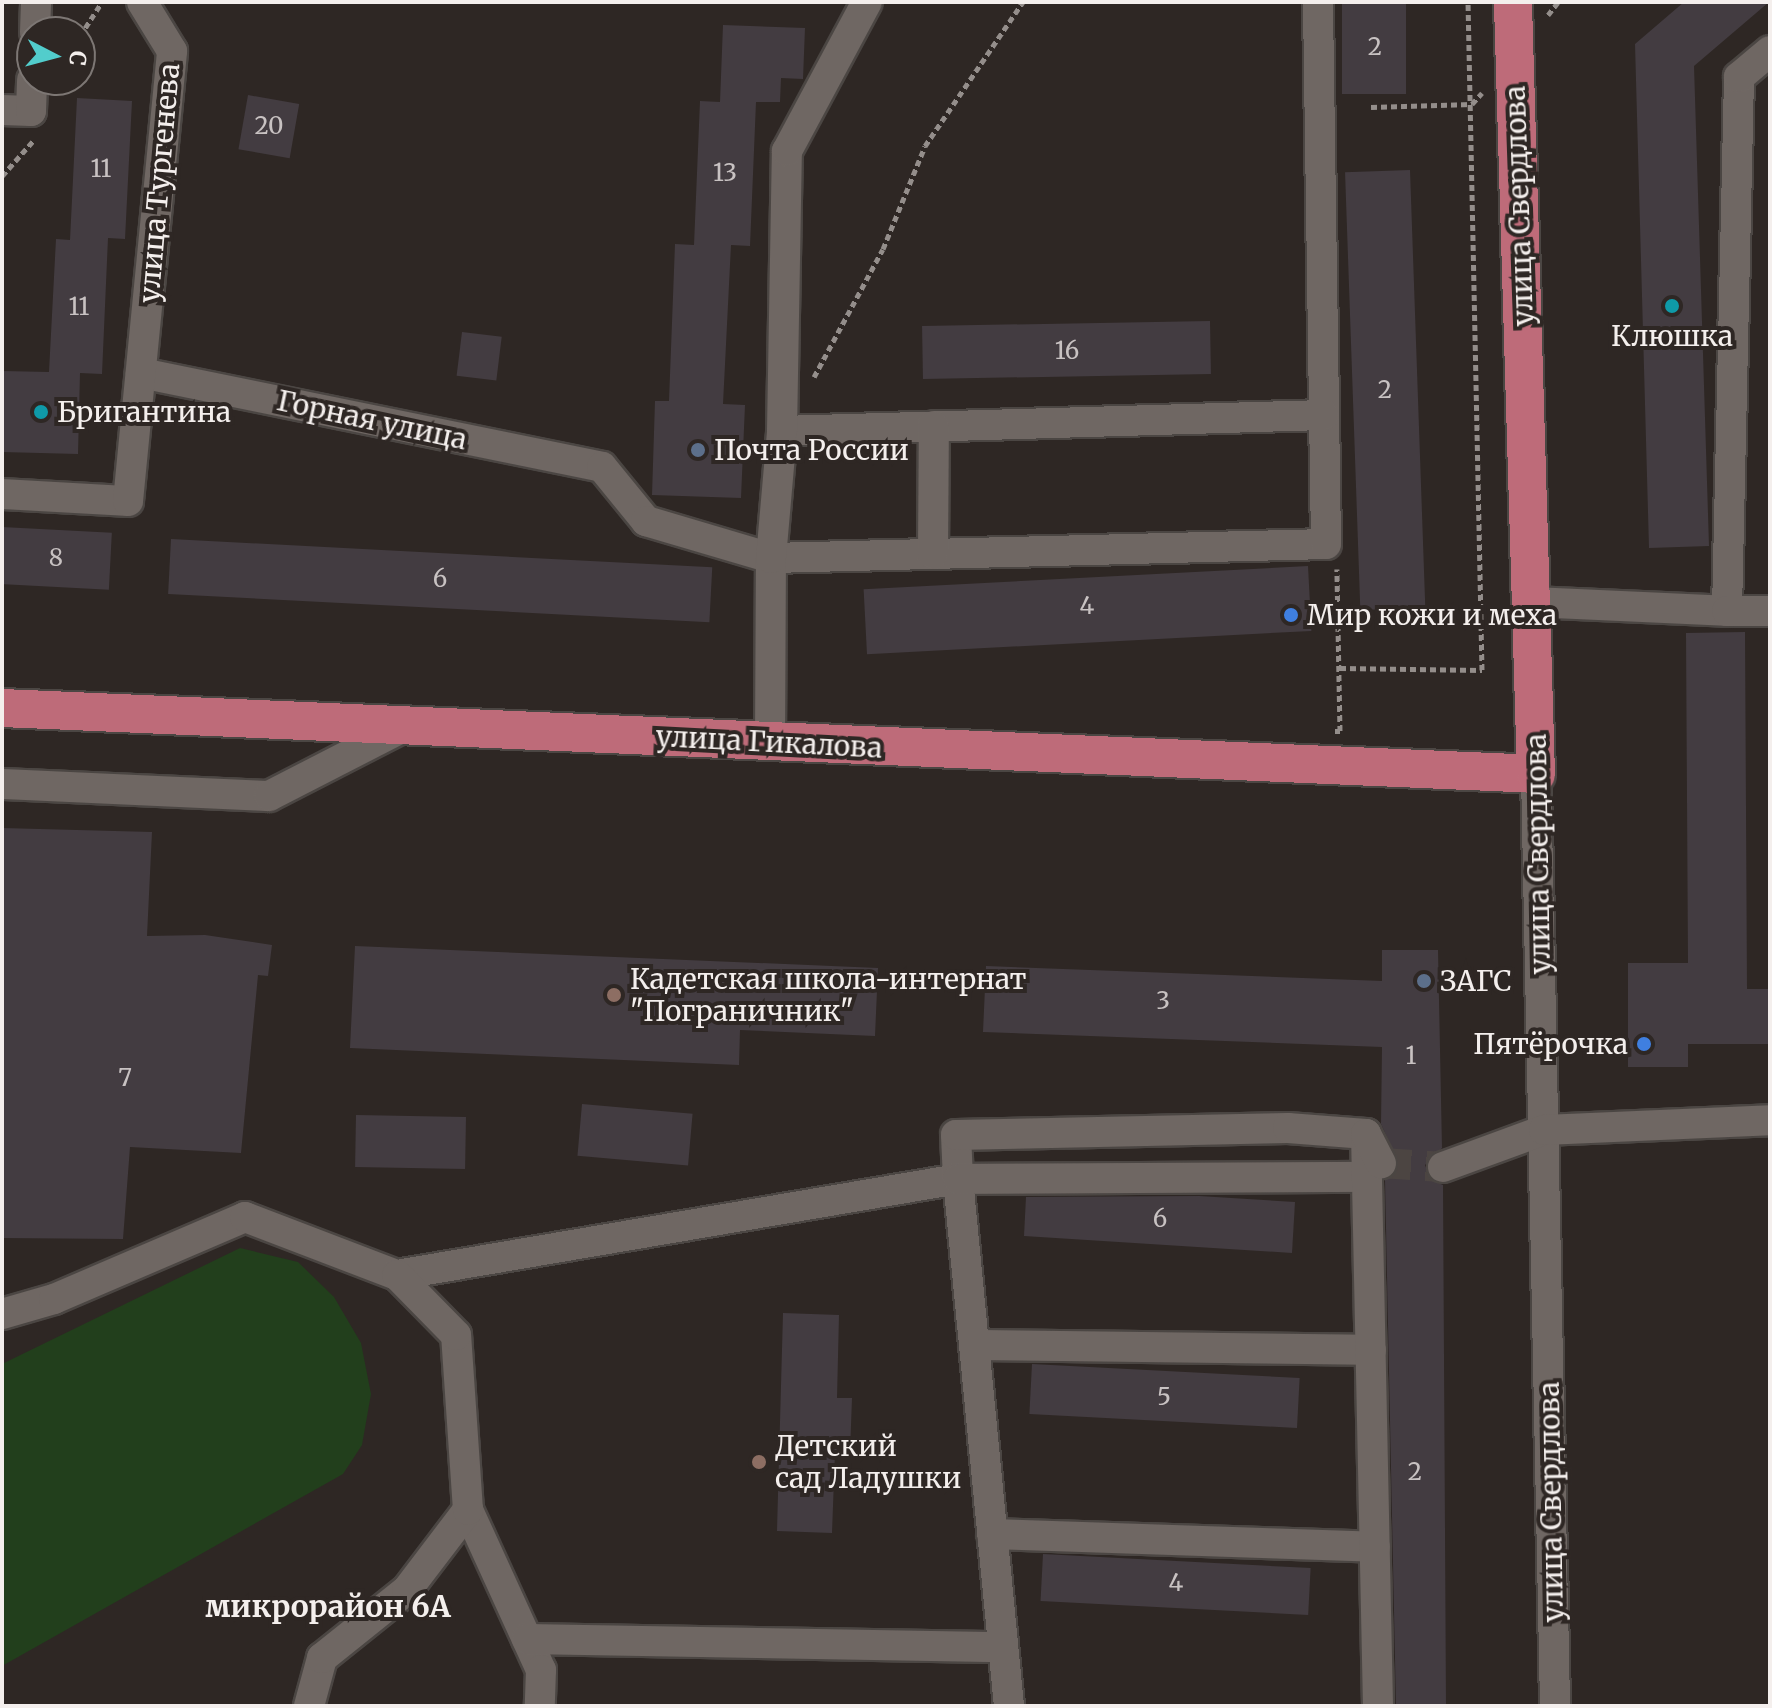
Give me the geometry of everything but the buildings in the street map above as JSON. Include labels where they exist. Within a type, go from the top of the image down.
[{"type":"main road","name":"улица Свердлова","points":[[1513,2],[1536,774]]},
{"type":"main road","name":"улица Гикалова","points":[[2,708],[1536,774]]},
{"type":"street","name":"улица Тургенева","points":[[2,494],[128,501],[172,51],[142,2]]},
{"type":"street","points":[[770,742],[771,558],[782,431],[787,151],[867,2]]},
{"type":"street","points":[[771,558],[1326,544],[1318,2]]},
{"type":"street","points":[[1727,611],[1739,77],[1770,51]]},
{"type":"street","points":[[2,110],[31,111],[31,96]]},
{"type":"street","name":"Горная улица","points":[[141,373],[602,467],[646,521],[771,558]]},
{"type":"street","points":[[782,431],[1324,415]]},
{"type":"street","points":[[933,554],[934,426]]},
{"type":"street","points":[[1531,602],[1770,611]]},
{"type":"street","points":[[2,784],[269,796],[408,725]]},
{"type":"street","name":"улица Свердлова","points":[[1536,774],[1555,1706]]},
{"type":"street","points":[[1443,1167],[1544,1130],[1770,1120]]},
{"type":"street","points":[[1009,1706],[956,1135],[1288,1128],[1366,1134],[1374,1170],[1371,1350],[1378,1706]]},
{"type":"street","points":[[397,1275],[958,1179],[1374,1170]]},
{"type":"street","points":[[2,1314],[54,1299],[245,1217],[397,1275],[456,1335],[468,1510],[541,1670],[540,1706]]},
{"type":"street","points":[[974,1345],[1371,1350]]},
{"type":"street","points":[[309,1706],[322,1658],[407,1590],[468,1510]]},
{"type":"street","points":[[992,1534],[1375,1547]]},
{"type":"street","points":[[527,1639],[1003,1647]]},
{"type":"path","points":[[811,382],[883,249],[925,146],[1023,2]]},
{"type":"path","points":[[1340,668],[1482,670],[1468,2]]},
{"type":"path","points":[[1371,107],[1472,104]]},
{"type":"path","points":[[1337,560],[1340,731]]},
{"type":"green space","points":[[240,1248],[298,1262],[334,1297],[361,1343],[371,1394],[362,1445],[343,1474],[2,1666],[2,1364]]},
{"type":"tunnel","points":[[1381,1163],[1443,1167]]},
{"type":"place","name":"Клюшка","points":[[1672,306]]},
{"type":"place","name":"Бригантина","points":[[41,412]]},
{"type":"place","name":"Почта России","points":[[698,450]]},
{"type":"place","name":"Мир кожи и меха","points":[[1291,615]]},
{"type":"place","name":"ЗАГС","points":[[1424,981]]},
{"type":"place","name":"Кадетская школа-интернат \"Пограничник\"","points":[[614,995]]},
{"type":"place","name":"Пятёрочка","points":[[1644,1044]]},
{"type":"place","name":"Детский сад Ладушки","points":[[759,1462]]},
{"type":"district","name":"микрорайон 6А","points":[[328,1606]]}]
